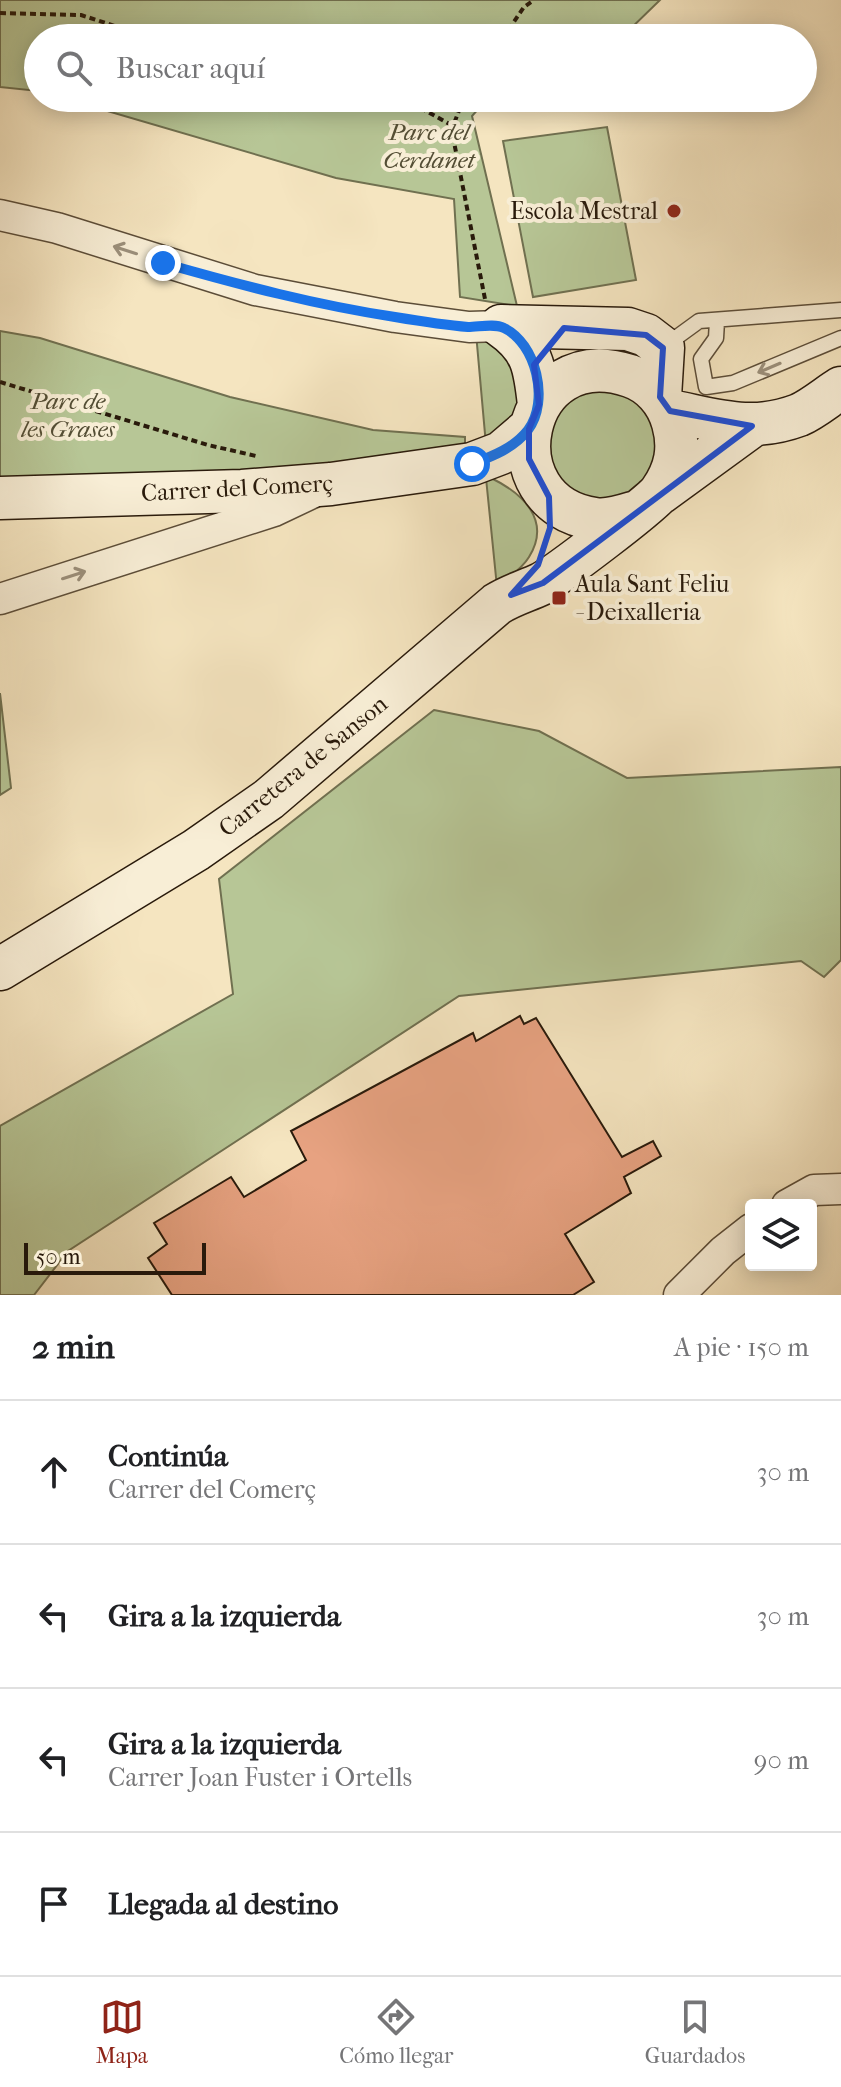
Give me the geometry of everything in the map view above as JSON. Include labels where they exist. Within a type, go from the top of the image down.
[{"type":"street","points":[[0,215],[57,228],[269,293],[395,317],[469,327],[628,329],[646,335],[663,348],[665,404],[678,439],[676,459],[648,503],[611,519],[595,520],[570,512],[546,494]]},
{"type":"street","points":[[501,326],[516,336],[534,399]]},
{"type":"street","points":[[511,595],[538,565],[550,528],[546,494],[529,459],[534,399],[550,341],[564,328]]},
{"type":"street","points":[[534,399],[580,373],[614,370],[638,379],[665,404],[719,423],[752,426],[800,414],[841,388]]},
{"type":"street","name":"Carrer del Comerç","points":[[0,498],[242,491],[331,484],[472,464],[501,453],[534,399]]},
{"type":"street","points":[[511,595],[543,583],[752,426]]},
{"type":"street","name":"Carrer del Comerç","points":[[472,464],[508,469],[546,494]]},
{"type":"street","points":[[0,599],[274,511],[331,484]]},
{"type":"street","name":"Carretera de Sanson","points":[[0,969],[196,850],[269,799],[511,595]]},
{"type":"street","points":[[798,1199],[814,1190],[841,1189]]},
{"type":"street","points":[[679,1295],[745,1234]]},
{"type":"lane","points":[[663,348],[699,321],[841,310]]},
{"type":"lane","points":[[717,321],[716,338],[701,359],[706,387],[733,383],[841,338]]},
{"type":"path","points":[[512,24],[524,7],[534,0]]},
{"type":"path","points":[[0,13],[81,15],[109,24]]},
{"type":"path","points":[[428,112],[453,126]]},
{"type":"path","points":[[458,112],[453,126],[488,314],[501,326]]},
{"type":"path","points":[[0,382],[208,445],[262,457]]},
{"type":"highlighted area","points":[[564,328],[646,335],[663,348],[660,397],[670,411],[752,426],[543,583],[511,595],[538,565],[550,528],[549,497],[529,459],[529,429],[539,405],[534,365]]},
{"type":"green space","points":[[0,0],[660,0],[635,24],[24,24],[24,90],[0,87]]},
{"type":"green space","name":"Parc del Cerdanet","points":[[111,112],[476,112],[472,116],[517,306],[460,297],[454,199],[336,178]]},
{"type":"green space","points":[[607,127],[636,280],[533,297],[503,141]]},
{"type":"green space","name":"Parc de les Grases","points":[[0,331],[40,338],[230,397],[373,430],[465,437],[465,444],[296,475],[0,478]]},
{"type":"green space","points":[[476,333],[496,337],[525,393],[512,416],[486,445]]},
{"type":"green space","points":[[599,389],[624,395],[640,403],[650,417],[657,440],[655,463],[646,483],[633,493],[602,503],[560,486],[554,477],[546,431],[570,398]]},
{"type":"green space","points":[[486,478],[502,484],[523,500],[535,520],[537,531],[529,557],[497,587]]},
{"type":"green space","points":[[0,693],[11,788],[0,795]]},
{"type":"green space","points":[[434,710],[539,731],[627,778],[841,767],[841,960],[824,977],[801,961],[459,996],[68,1251],[34,1295],[0,1295],[0,1126],[233,994],[219,879]]},
{"type":"building","points":[[520,1016],[524,1024],[536,1018],[622,1157],[653,1141],[661,1156],[624,1177],[631,1193],[565,1234],[594,1282],[573,1295],[172,1295],[148,1258],[167,1244],[154,1223],[231,1177],[244,1197],[306,1160],[291,1131],[473,1033],[476,1041]]},
{"type":"place","name":"Escola Mestral","points":[[674,211]]},
{"type":"place","name":"Aula Sant Feliu - Deixalleria","points":[[559,598]]},
{"type":"route","points":[[163,263],[255,290],[325,305],[469,327],[501,326],[516,336],[534,365],[539,405],[529,429],[501,453],[472,464]]}]
